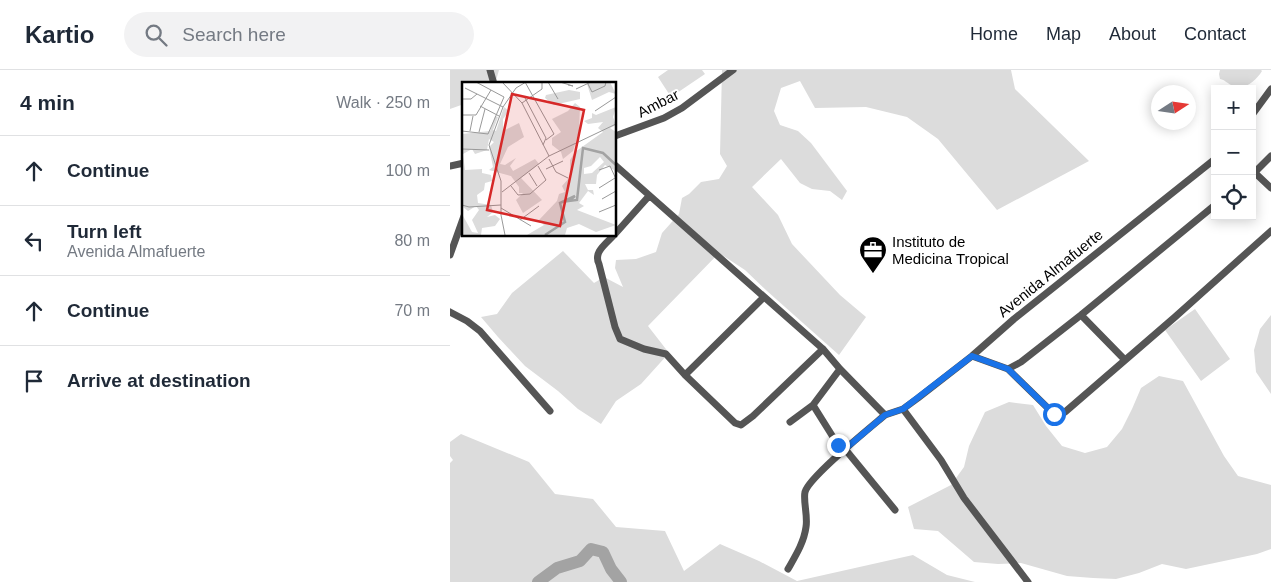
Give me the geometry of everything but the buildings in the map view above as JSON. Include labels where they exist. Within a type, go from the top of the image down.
[{"type":"street","name":"Ambar","points":[[616,136],[664,118],[733,70]]},
{"type":"street","points":[[1256,109],[1271,89]]},
{"type":"street","points":[[1256,170],[1271,156]]},
{"type":"street","name":"Avenida Almafuerte","points":[[885,415],[903,409],[972,356],[1014,319],[1211,161]]},
{"type":"street","points":[[616,166],[823,349],[885,415],[845,449],[812,482],[805,492],[806,526],[801,548],[788,568]]},
{"type":"street","points":[[1255,175],[1271,188]]},
{"type":"street","points":[[616,232],[649,196]]},
{"type":"street","points":[[1008,369],[1021,362],[1081,315],[1211,208]]},
{"type":"street","points":[[450,255],[462,222]]},
{"type":"street","points":[[972,356],[1008,369],[1054,414],[1061,415],[1183,311],[1271,231]]},
{"type":"street","points":[[612,236],[598,252],[597,260],[620,339],[666,354],[735,423],[741,425],[753,416],[823,349]]},
{"type":"street","points":[[685,375],[764,297]]},
{"type":"street","points":[[450,312],[480,331],[550,411]]},
{"type":"street","points":[[1081,315],[1126,360]]},
{"type":"street","points":[[790,422],[813,405],[840,369]]},
{"type":"street","points":[[813,405],[838,445],[845,449],[895,510]]},
{"type":"street","points":[[903,409],[941,460],[964,498],[1028,582]]},
{"type":"shaded area","points":[[450,70],[499,70],[496,82],[462,82],[462,105],[450,109]]},
{"type":"shaded area","points":[[668,70],[702,70],[705,74],[671,97],[658,77]]},
{"type":"shaded area","points":[[722,70],[1011,70],[1015,89],[1089,161],[997,210],[938,139],[907,117],[866,107],[815,108],[800,81],[781,88],[774,111],[780,125],[798,131],[811,143],[847,191],[842,200],[830,191],[812,189],[800,183],[781,159],[752,187],[778,215],[792,244],[840,295],[866,317],[839,355],[745,270],[719,253],[648,326],[669,353],[641,384],[616,401],[601,424],[578,409],[525,366],[481,317],[497,314],[512,293],[563,251],[594,283],[604,277],[623,287],[615,268],[616,260],[636,259],[656,252],[662,233],[679,214],[682,198],[701,182],[719,179],[727,166],[720,154]]},
{"type":"shaded area","points":[[1220,70],[1262,71],[1253,82],[1246,85],[1231,85],[1220,79]]},
{"type":"shaded area","points":[[1195,309],[1230,359],[1201,381],[1165,330]]},
{"type":"shaded area","points":[[1271,315],[1271,394],[1256,372],[1254,350],[1260,329]]},
{"type":"shaded area","points":[[1159,376],[1183,381],[1224,456],[1238,476],[1271,485],[1271,549],[1257,554],[1186,569],[1162,564],[1116,579],[1093,578],[1067,576],[1021,563],[974,562],[938,531],[914,529],[908,507],[951,485],[964,467],[969,446],[985,412],[1009,402],[1033,405],[1046,426],[1062,446],[1085,453],[1107,447],[1122,429],[1141,388]]},
{"type":"shaded area","points":[[461,434],[529,462],[555,494],[593,499],[616,527],[665,531],[684,571],[720,544],[759,561],[797,581],[913,555],[947,575],[975,582],[450,582],[450,463],[453,460],[450,456],[450,442]]},
{"type":"waterway","points":[[538,582],[557,568],[580,561],[591,549],[603,552],[611,569],[621,582]]},
{"type":"place","name":"Instituto de Medicina Tropical","points":[[873,274]]},
{"type":"route","points":[[838,445],[845,449],[885,415],[903,409],[972,356],[1008,369],[1054,414]]}]
